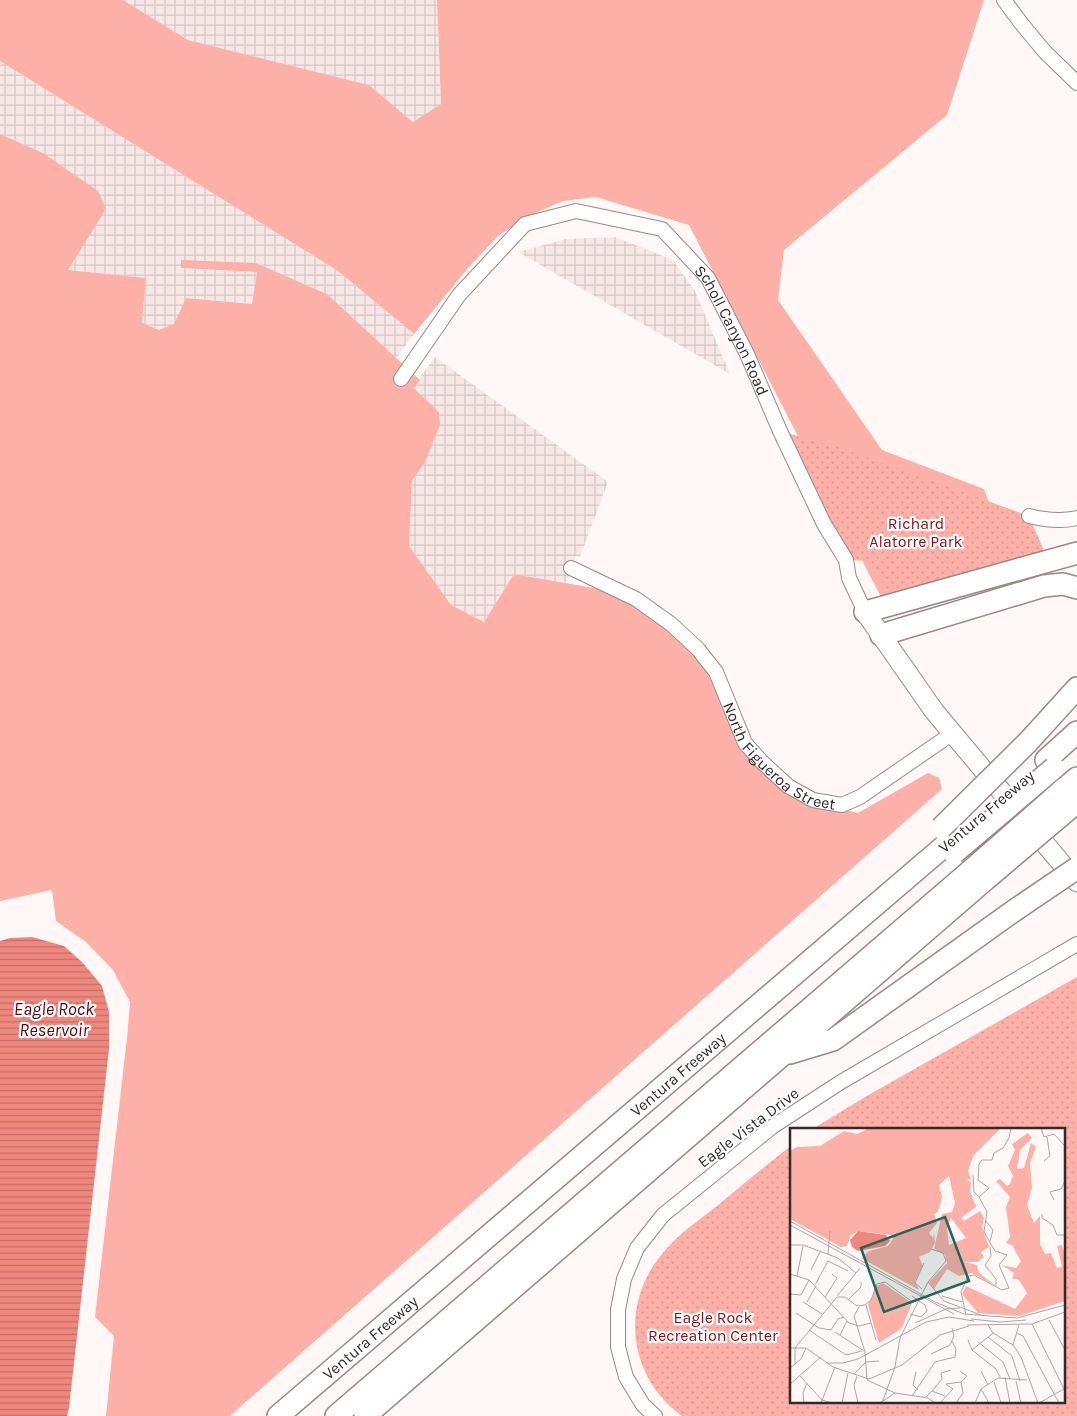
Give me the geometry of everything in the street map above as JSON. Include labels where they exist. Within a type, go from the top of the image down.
[{"type":"highway","points":[[865,612],[1077,553]]},
{"type":"highway","points":[[881,635],[1044,586],[1063,584],[1077,588]]},
{"type":"highway","points":[[301,1416],[810,979],[948,841],[1028,742],[1077,688]]},
{"type":"highway","name":"Ventura Freeway","points":[[278,1416],[948,841],[1050,764],[1077,732]]},
{"type":"highway","points":[[1050,764],[1077,749]]},
{"type":"highway","points":[[365,1416],[780,1056],[1073,789]]},
{"type":"highway","points":[[780,1056],[833,1040],[1077,868]]},
{"type":"highway","points":[[336,1416],[981,872]]},
{"type":"main road","name":"Scholl Canyon Road","points":[[865,612],[934,711],[953,733]]},
{"type":"main road","points":[[953,733],[1077,882]]},
{"type":"street","points":[[1004,0],[1045,52],[1077,83]]},
{"type":"street","name":"Scholl Canyon Road","points":[[401,379],[459,295],[524,224],[576,211],[662,229],[708,278],[747,354],[780,431],[824,524],[846,560],[848,578],[865,612]]},
{"type":"street","points":[[1029,516],[1044,520],[1077,518]]},
{"type":"street","name":"North Figueroa Street","points":[[571,568],[636,599],[671,624],[698,649],[716,672],[745,743],[788,786],[813,800],[842,805],[860,797],[953,733]]},
{"type":"street","name":"Eagle Vista Drive","points":[[655,1416],[643,1405],[626,1377],[618,1347],[618,1310],[624,1279],[637,1248],[663,1215],[772,1127],[841,1082],[1077,944]]},
{"type":"shaded area","points":[[123,0],[437,0],[441,104],[413,122],[369,85],[188,40]]},
{"type":"shaded area","points":[[0,61],[338,271],[414,334],[396,358],[327,294],[256,263],[181,268],[257,272],[252,304],[187,298],[175,324],[159,330],[142,323],[146,278],[67,270],[43,153],[0,134]]},
{"type":"shaded area","points":[[615,237],[673,260],[695,291],[730,374],[518,252],[566,239]]},
{"type":"shaded area","points":[[435,357],[608,482],[580,557],[575,556],[567,583],[514,574],[484,622],[451,605],[409,546],[412,481],[425,462],[431,404],[412,388]]},
{"type":"green space","points":[[0,0],[123,0],[188,40],[369,85],[413,122],[441,104],[437,0],[984,0],[947,115],[784,250],[778,300],[882,450],[984,489],[1009,561],[881,597],[689,225],[596,197],[563,201],[533,214],[499,235],[468,268],[414,334],[338,271],[0,61]]},
{"type":"green space","points":[[0,134],[43,153],[98,191],[106,209],[68,270],[146,278],[142,323],[159,330],[174,324],[186,298],[252,304],[257,272],[181,268],[181,260],[256,263],[327,294],[420,380],[413,388],[439,413],[440,425],[425,462],[412,481],[409,546],[451,605],[484,622],[514,574],[605,590],[671,628],[701,659],[746,754],[795,799],[858,813],[928,773],[939,778],[942,789],[230,1416],[106,1416],[114,1336],[95,1317],[130,1002],[113,970],[86,942],[56,921],[52,890],[0,901]]},
{"type":"green space","name":"Richard Alatorre Park","points":[[780,431],[844,449],[1029,516],[1046,555],[981,580],[886,589],[871,561],[846,560]]},
{"type":"green space","name":"Eagle Rock Recreation Center","points":[[1077,977],[1077,1416],[682,1416],[667,1404],[655,1389],[639,1355],[635,1325],[640,1295],[652,1268],[676,1239],[687,1229],[790,1147],[790,1404],[1064,1404],[1064,1128],[814,1128],[865,1097]]},
{"type":"water","name":"Eagle Rock Reservoir","points":[[32,937],[64,946],[82,962],[102,986],[109,1012],[109,1049],[67,1416],[0,1416],[0,941],[10,938]]}]
